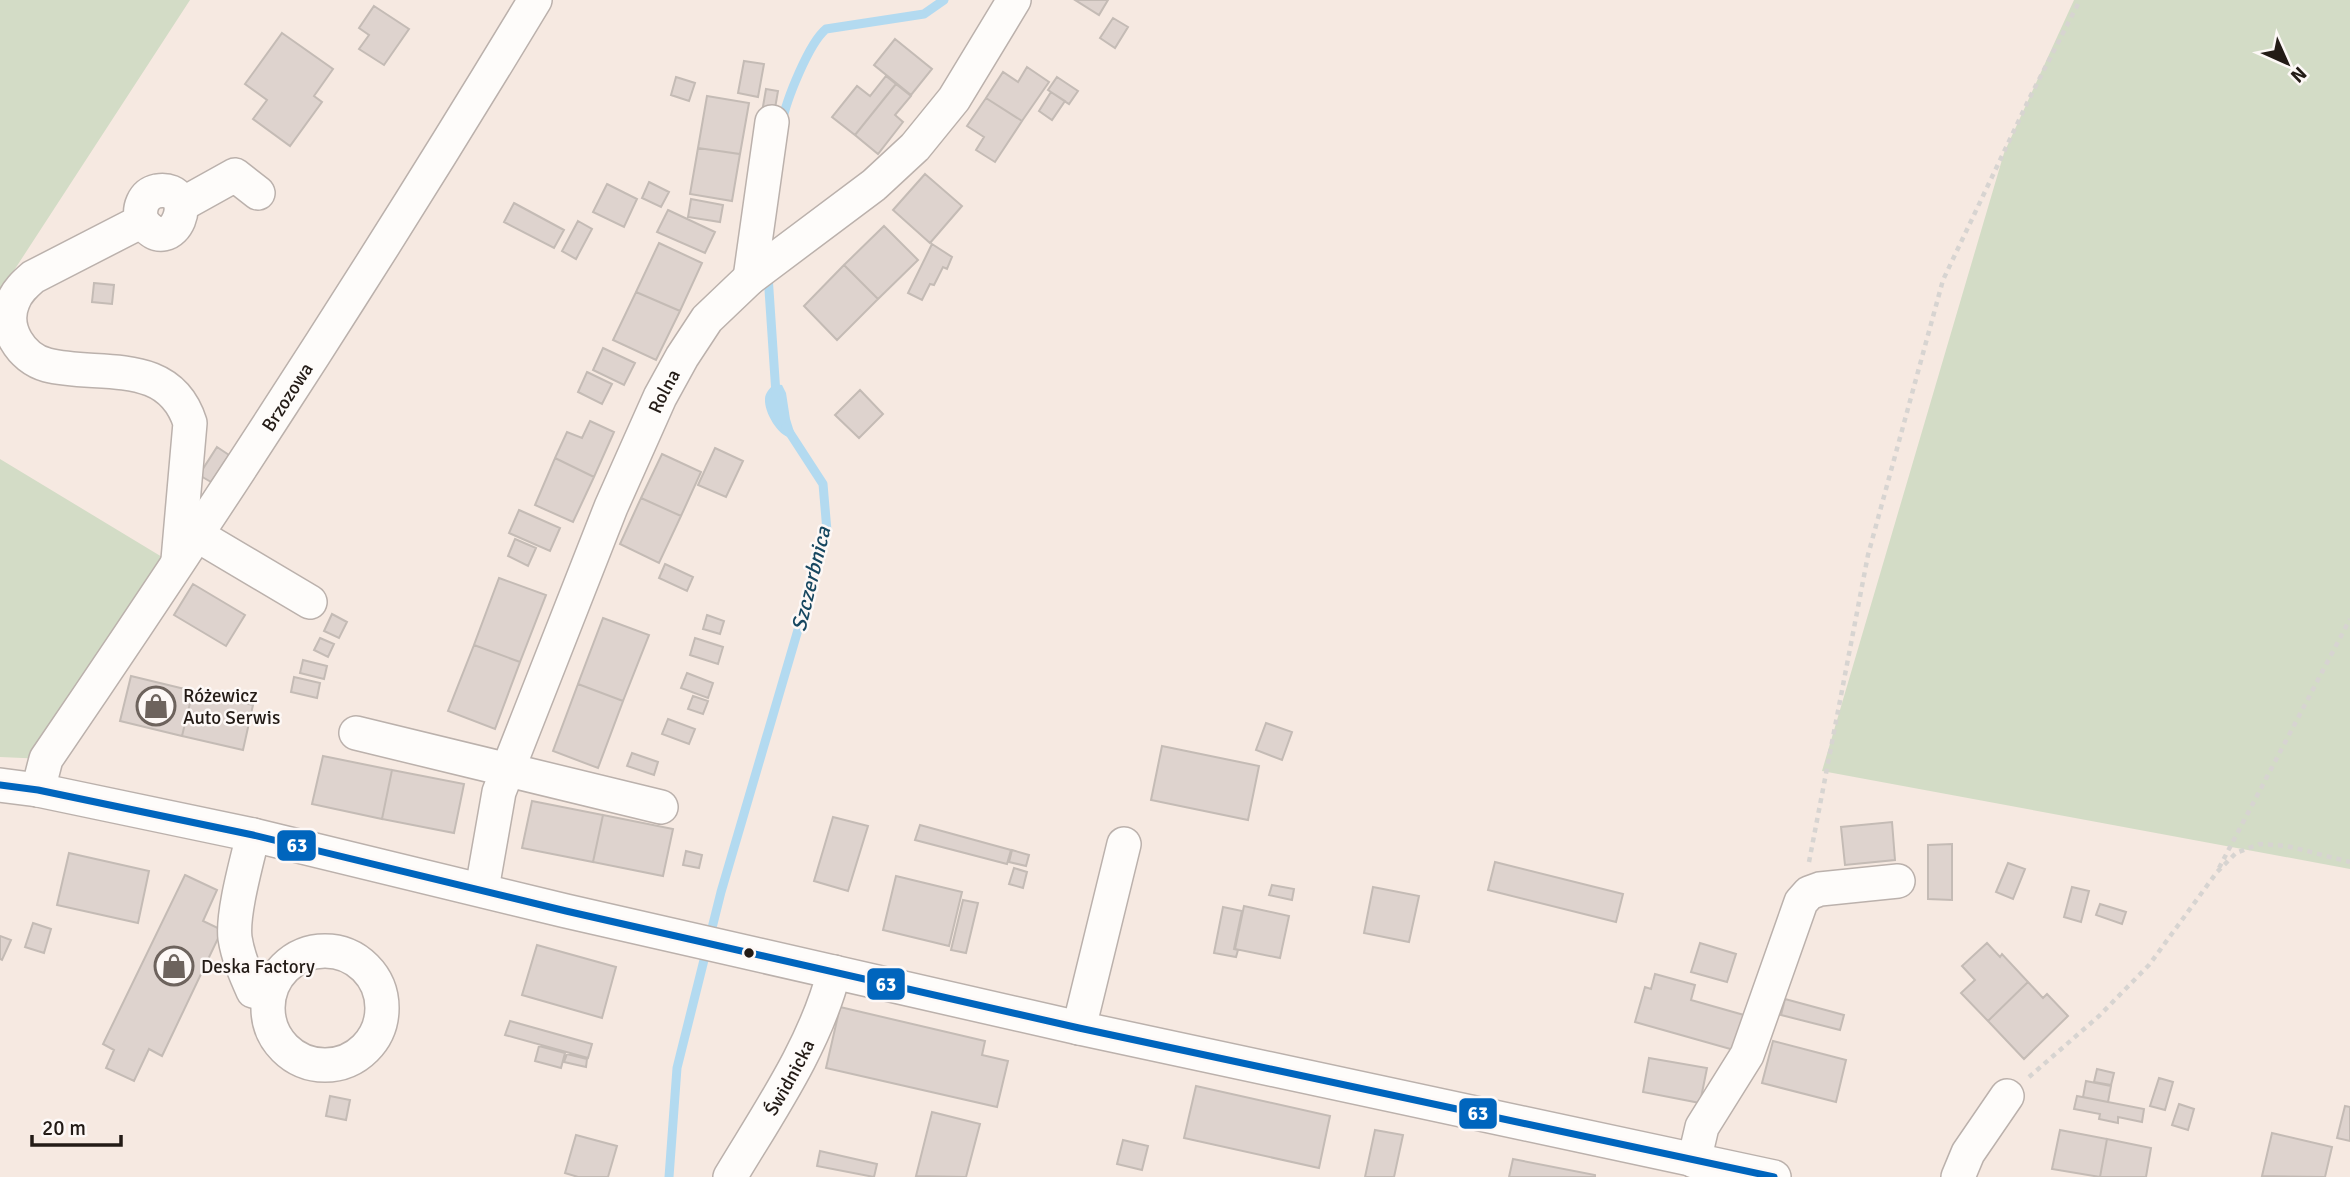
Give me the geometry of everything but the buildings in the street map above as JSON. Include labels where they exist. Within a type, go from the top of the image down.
[{"type":"street","name":"Brzozowa","points":[[38,790],[46,759],[197,535],[434,167],[535,0]]},
{"type":"street","name":"Rolna","points":[[482,889],[499,792],[611,507],[660,397],[682,357],[707,319],[750,278],[874,185],[915,147],[954,99],[1014,0]]},
{"type":"street","points":[[750,278],[772,122]]},
{"type":"street","points":[[177,566],[190,441],[190,423],[186,409],[176,395],[163,385],[131,372],[48,365],[33,359],[20,348],[12,334],[12,302],[21,288],[33,277],[142,221],[151,231],[166,233],[178,225],[181,205],[235,175],[258,193]]},
{"type":"street","points":[[197,535],[310,602]]},
{"type":"street","points":[[356,733],[661,807]]},
{"type":"street","points":[[0,785],[38,790],[253,835],[566,911],[1675,1164],[1774,1177]]},
{"type":"street","points":[[253,835],[243,876],[235,935],[241,965],[253,991],[269,995]]},
{"type":"street","points":[[1079,1028],[1124,844]]},
{"type":"street","points":[[1675,1164],[1702,1127],[1747,1055],[1801,902],[1809,892],[1820,889],[1898,881]]},
{"type":"street","name":"Świdnicka","points":[[730,1177],[788,1080],[825,1006],[834,972]]},
{"type":"street","points":[[1958,1177],[1968,1153],[2007,1096]]},
{"type":"path","points":[[1801,902],[1868,555],[1943,280],[2030,97],[2080,0]]},
{"type":"path","points":[[2007,1096],[2099,1016],[2149,965],[2217,872],[2350,619]]},
{"type":"path","points":[[2217,872],[2236,853],[2260,844],[2287,846],[2350,862]]},
{"type":"green space","points":[[0,0],[190,0],[0,292]]},
{"type":"green space","points":[[2074,0],[2350,0],[2350,869],[1822,771],[2004,153]]},
{"type":"green space","points":[[0,459],[177,566],[46,759],[0,757]]},
{"type":"water","points":[[774,384],[782,385],[786,393],[795,435],[791,438],[781,433],[773,423],[765,404],[765,397]]},
{"type":"waterway","name":"Szczerbnica","points":[[782,123],[799,73],[819,36],[826,29],[924,14],[944,0]]},
{"type":"waterway","name":"Szczerbnica","points":[[768,275],[776,394]]},
{"type":"waterway","name":"Szczerbnica","points":[[669,1177],[677,1068],[721,892],[827,531],[823,484],[786,427]]},
{"type":"transit line","name":"63","points":[[0,785],[38,790],[253,835],[566,911],[1079,1028],[1774,1177]]},
{"type":"place","name":"Różewicz Auto Serwis","points":[[156,706]]},
{"type":"place","name":"Deska Factory","points":[[174,966]]}]
